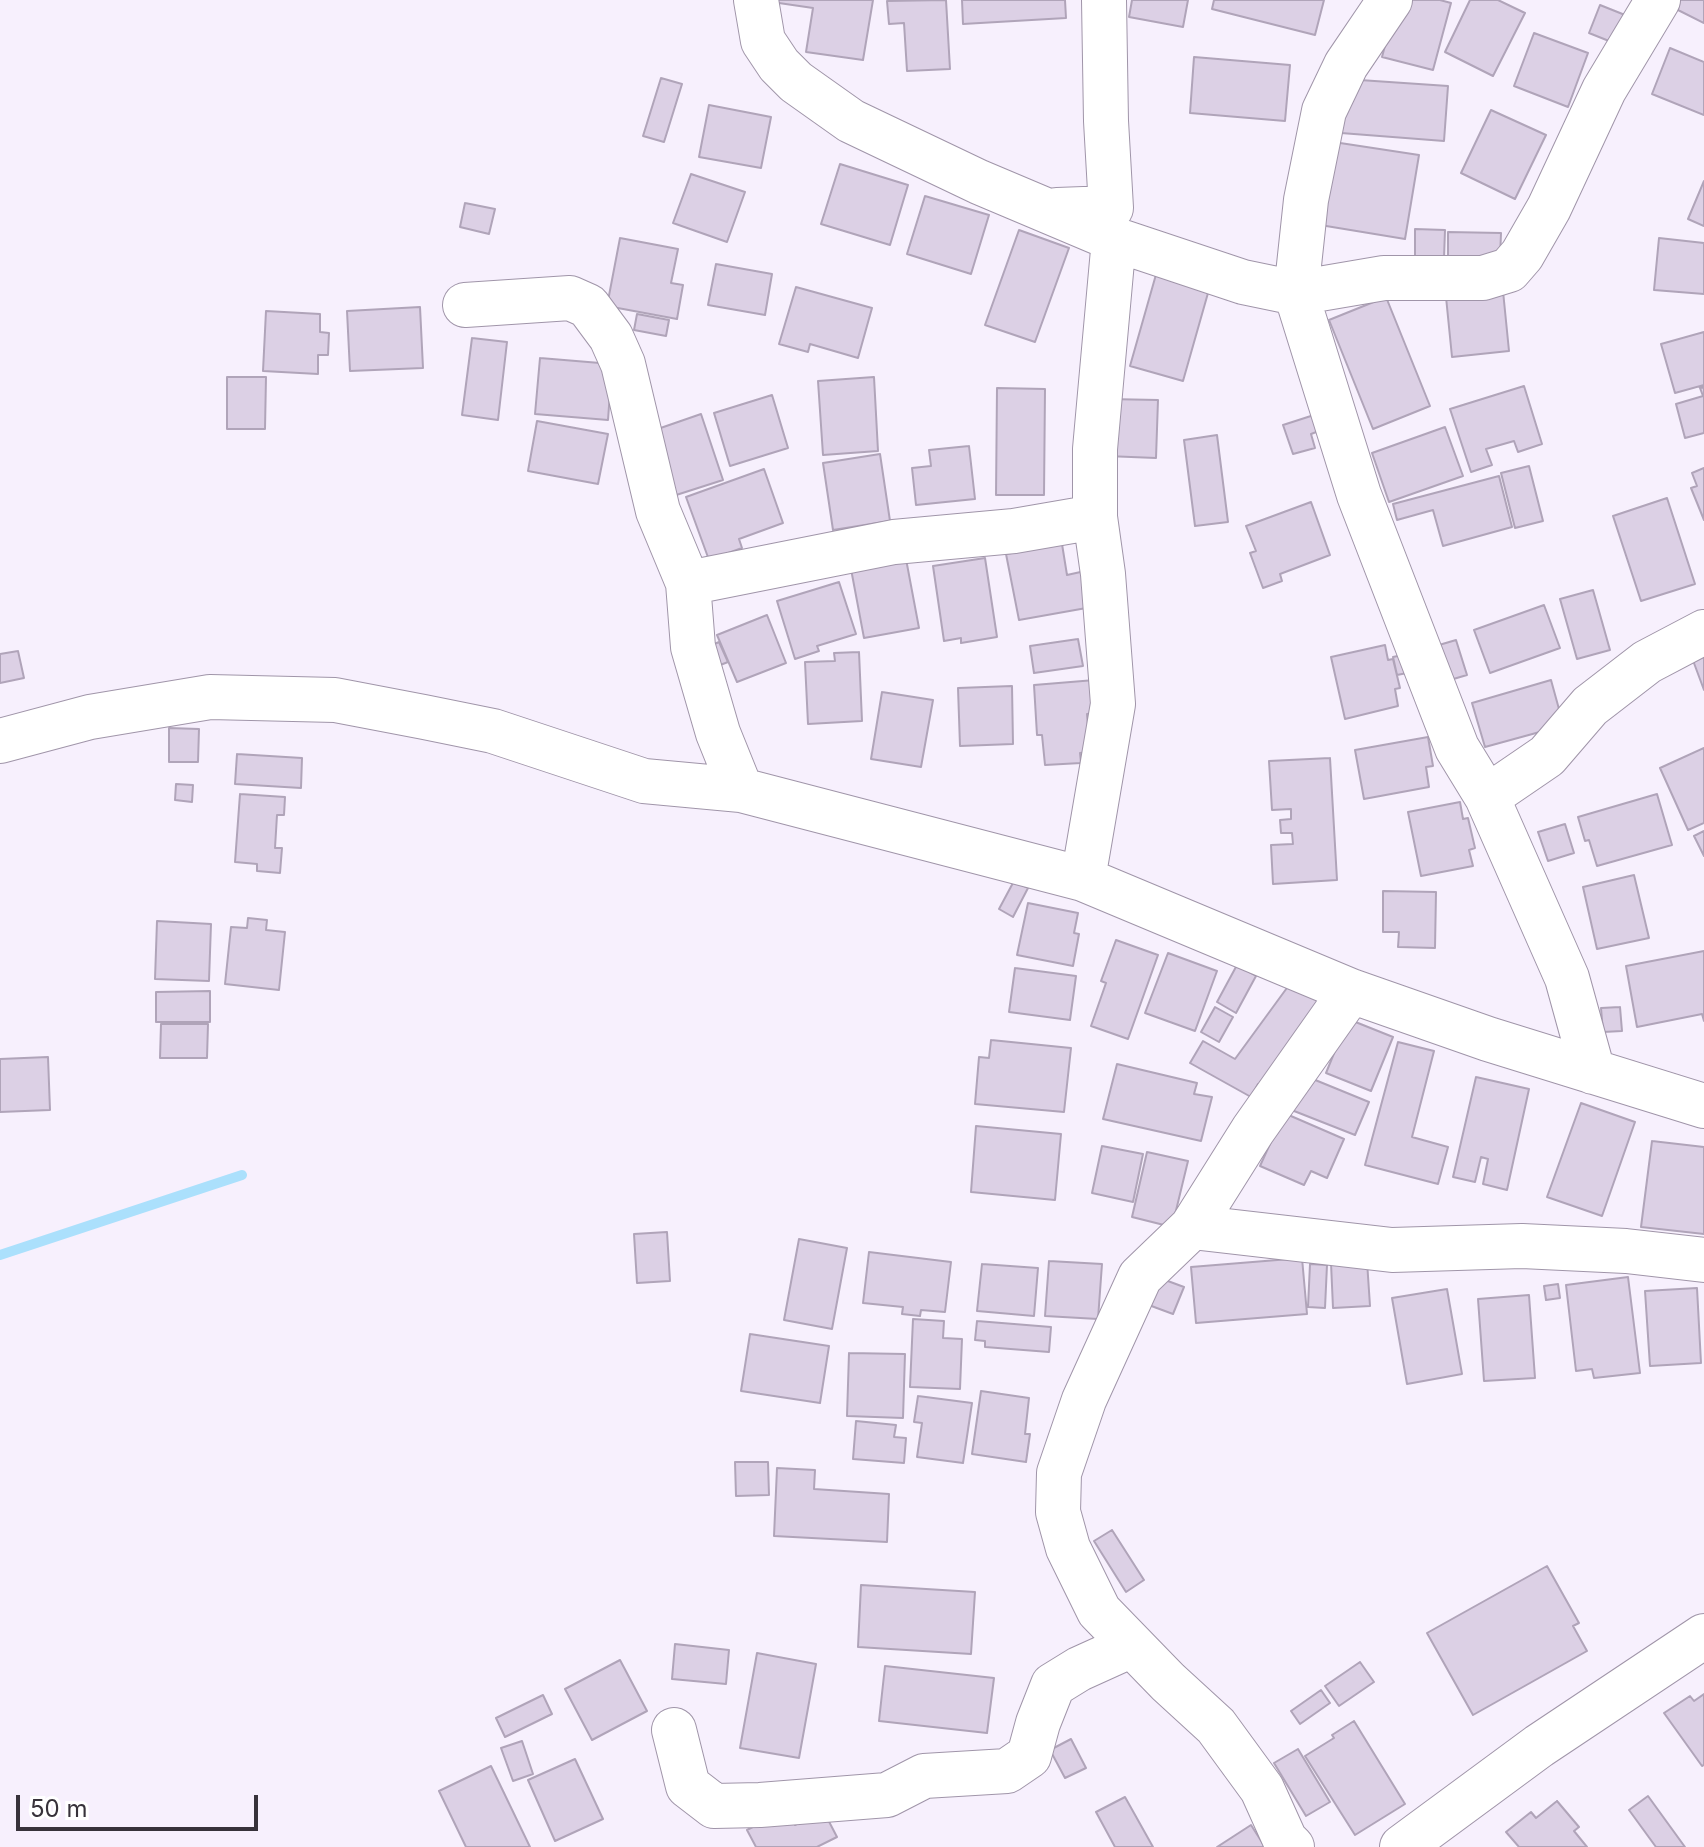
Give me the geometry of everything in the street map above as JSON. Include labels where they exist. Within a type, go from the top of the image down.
[{"type":"street","points":[[756,0],[763,41],[779,65],[796,82],[851,121],[979,182],[1114,239],[1243,282],[1296,293],[1384,278],[1483,278],[1509,270],[1522,255],[1549,208],[1604,90],[1658,0]]},
{"type":"street","points":[[1046,210],[1111,208],[1104,0]]},
{"type":"street","points":[[1390,0],[1346,65],[1324,111],[1306,200],[1296,293],[1359,495],[1457,748],[1487,797],[1567,978],[1593,1072]]},
{"type":"street","points":[[1083,879],[1113,704],[1103,574],[1095,517],[1095,449],[1114,239]]},
{"type":"street","points":[[465,305],[570,298],[588,306],[611,337],[623,364],[658,511],[688,583],[693,647],[718,733],[741,790]]},
{"type":"street","points":[[688,583],[894,542],[1014,531],[1095,517]]},
{"type":"street","points":[[1487,797],[1547,756],[1590,706],[1647,662],[1704,632]]},
{"type":"street","points":[[0,741],[90,717],[210,697],[335,700],[493,731],[644,781],[741,790],[1083,879],[1351,991],[1704,1106]]},
{"type":"street","points":[[1292,1847],[1285,1840],[1262,1789],[1216,1726],[1099,1611],[1079,1574],[1058,1512],[1059,1473],[1084,1400],[1140,1277],[1192,1227],[1253,1130],[1351,991]]},
{"type":"street","points":[[1192,1227],[1392,1250],[1522,1246],[1626,1251],[1704,1260]]},
{"type":"street","points":[[1402,1847],[1539,1746],[1704,1636]]},
{"type":"street","points":[[674,1730],[688,1786],[714,1806],[887,1795],[924,1776],[1007,1771],[1029,1756],[1053,1685],[1079,1669],[1132,1645]]},
{"type":"building","points":[[772,0],[873,0],[863,60],[806,52],[813,8]]},
{"type":"building","points":[[946,0],[950,69],[907,71],[904,23],[889,24],[887,1]]},
{"type":"building","points":[[962,0],[1065,0],[1066,18],[963,24]]},
{"type":"building","points":[[1132,0],[1188,0],[1183,27],[1129,17]]},
{"type":"building","points":[[1214,0],[1324,0],[1315,35],[1212,9]]},
{"type":"building","points":[[1397,0],[1451,3],[1433,70],[1382,57]]},
{"type":"building","points":[[1470,0],[1498,0],[1525,13],[1493,76],[1445,52]]},
{"type":"building","points":[[1676,0],[1704,0],[1704,23],[1672,7]]},
{"type":"building","points":[[1600,5],[1625,15],[1614,43],[1589,33]]},
{"type":"building","points":[[1534,33],[1588,53],[1568,107],[1514,86]]},
{"type":"building","points":[[1670,48],[1704,62],[1704,115],[1652,94]]},
{"type":"building","points":[[1194,57],[1290,65],[1285,121],[1190,113]]},
{"type":"building","points":[[661,78],[682,84],[664,142],[643,136]]},
{"type":"building","points":[[1345,79],[1448,86],[1444,141],[1341,133]]},
{"type":"building","points":[[709,105],[771,117],[761,168],[699,157]]},
{"type":"building","points":[[1491,110],[1546,135],[1515,199],[1461,173]]},
{"type":"building","points":[[1327,141],[1419,155],[1405,239],[1314,224]]},
{"type":"building","points":[[840,164],[908,185],[890,245],[821,224]]},
{"type":"building","points":[[691,174],[745,192],[727,242],[673,223]]},
{"type":"building","points":[[1704,181],[1704,226],[1688,219]]},
{"type":"building","points":[[925,196],[989,215],[971,274],[907,254]]},
{"type":"building","points":[[465,203],[495,209],[489,234],[460,227]]},
{"type":"building","points":[[1415,229],[1445,230],[1444,258],[1415,257]]},
{"type":"building","points":[[1019,230],[1069,248],[1035,342],[985,325]]},
{"type":"building","points":[[1448,232],[1501,233],[1500,259],[1448,258]]},
{"type":"building","points":[[620,238],[678,249],[671,283],[683,285],[677,319],[607,306]]},
{"type":"building","points":[[1659,238],[1704,243],[1704,294],[1654,290]]},
{"type":"building","points":[[716,264],[772,274],[765,315],[708,305]]},
{"type":"building","points":[[1157,271],[1210,286],[1183,381],[1130,366]]},
{"type":"building","points":[[796,287],[872,308],[858,358],[810,344],[808,352],[779,344]]},
{"type":"building","points":[[1503,291],[1509,351],[1452,357],[1446,297]]},
{"type":"building","points":[[1386,297],[1430,406],[1373,429],[1329,320]]},
{"type":"building","points":[[420,307],[423,368],[350,371],[347,311]]},
{"type":"building","points":[[266,311],[320,314],[320,332],[329,333],[328,355],[318,355],[318,374],[263,371]]},
{"type":"building","points":[[637,314],[669,320],[666,336],[634,330]]},
{"type":"building","points":[[1704,332],[1704,385],[1675,393],[1661,344]]},
{"type":"building","points":[[472,338],[507,342],[498,420],[462,415]]},
{"type":"building","points":[[540,358],[612,364],[608,420],[535,414]]},
{"type":"building","points":[[227,377],[266,377],[265,429],[227,429]]},
{"type":"building","points":[[874,377],[878,451],[823,455],[818,381]]},
{"type":"building","points":[[1524,386],[1542,444],[1518,452],[1514,441],[1486,449],[1492,465],[1471,472],[1450,409]]},
{"type":"building","points":[[1704,387],[1704,433],[1685,438],[1676,404],[1703,396],[1700,388]]},
{"type":"building","points":[[997,388],[1045,389],[1044,495],[996,495]]},
{"type":"building","points":[[772,395],[788,448],[730,466],[714,413]]},
{"type":"building","points":[[1108,399],[1158,400],[1156,458],[1106,456]]},
{"type":"building","points":[[701,414],[723,480],[670,497],[649,432]]},
{"type":"building","points":[[1314,415],[1319,431],[1311,434],[1315,448],[1293,454],[1283,425]]},
{"type":"building","points":[[537,421],[608,434],[598,484],[528,471]]},
{"type":"building","points":[[1445,427],[1463,476],[1389,502],[1372,453]]},
{"type":"building","points":[[1217,435],[1228,522],[1195,526],[1184,440]]},
{"type":"building","points":[[969,446],[975,499],[916,505],[912,468],[931,466],[929,450]]},
{"type":"building","points":[[880,454],[890,521],[833,530],[823,463]]},
{"type":"building","points":[[1529,466],[1543,521],[1515,528],[1501,473]]},
{"type":"building","points":[[1704,468],[1704,520],[1691,488],[1697,486],[1692,473]]},
{"type":"building","points":[[764,469],[783,523],[739,539],[742,548],[709,560],[686,497]]},
{"type":"building","points":[[1499,476],[1512,527],[1443,546],[1433,510],[1397,520],[1393,504]]},
{"type":"building","points":[[1667,498],[1695,584],[1641,601],[1613,516]]},
{"type":"building","points":[[1311,502],[1330,555],[1280,574],[1282,581],[1263,588],[1250,553],[1256,551],[1246,526]]},
{"type":"building","points":[[1062,544],[1067,575],[1085,571],[1092,607],[1019,620],[1006,554]]},
{"type":"building","points":[[985,558],[997,637],[961,643],[961,638],[944,641],[933,566]]},
{"type":"building","points":[[906,559],[919,628],[864,638],[851,569]]},
{"type":"building","points":[[839,582],[856,634],[817,646],[819,651],[795,659],[777,601]]},
{"type":"building","points":[[1593,590],[1610,650],[1577,659],[1560,599]]},
{"type":"building","points":[[1544,605],[1560,648],[1490,673],[1474,630]]},
{"type":"building","points":[[767,615],[786,663],[737,682],[717,635]]},
{"type":"building","points":[[1078,639],[1083,666],[1034,673],[1030,646]]},
{"type":"building","points":[[1456,640],[1467,675],[1450,680],[1439,645]]},
{"type":"building","points":[[719,642],[728,662],[710,669],[701,650]]},
{"type":"building","points":[[1704,642],[1704,690],[1688,647]]},
{"type":"building","points":[[1385,645],[1388,660],[1393,659],[1400,688],[1395,689],[1398,706],[1345,719],[1331,657]]},
{"type":"building","points":[[18,651],[24,678],[0,683],[0,654]]},
{"type":"building","points":[[859,652],[862,721],[808,724],[805,662],[835,661],[834,653]]},
{"type":"building","points":[[1407,654],[1412,672],[1397,675],[1393,657]]},
{"type":"building","points":[[1095,680],[1098,713],[1087,714],[1090,752],[1080,753],[1081,763],[1045,765],[1042,735],[1037,735],[1034,685]]},
{"type":"building","points":[[1551,680],[1562,720],[1547,730],[1485,747],[1472,703]]},
{"type":"building","points":[[1012,686],[1013,744],[960,746],[958,688]]},
{"type":"building","points":[[882,692],[933,700],[921,767],[871,759]]},
{"type":"building","points":[[169,728],[199,729],[198,762],[169,762]]},
{"type":"building","points":[[1428,737],[1433,766],[1426,767],[1429,787],[1364,799],[1355,750]]},
{"type":"building","points":[[1704,748],[1704,823],[1688,830],[1660,768]]},
{"type":"building","points":[[237,754],[302,758],[301,788],[235,784]]},
{"type":"building","points":[[1330,758],[1337,880],[1273,884],[1271,845],[1293,844],[1292,833],[1281,833],[1280,820],[1291,819],[1291,809],[1272,810],[1269,761]]},
{"type":"building","points":[[176,784],[193,785],[192,802],[175,800]]},
{"type":"building","points":[[240,794],[285,797],[284,815],[277,815],[275,848],[282,848],[280,873],[257,871],[257,864],[235,862]]},
{"type":"building","points":[[1657,794],[1672,845],[1597,866],[1578,817]]},
{"type":"building","points":[[1460,802],[1463,819],[1468,818],[1475,848],[1469,850],[1473,866],[1421,876],[1408,812]]},
{"type":"building","points":[[1565,824],[1574,853],[1548,861],[1538,832]]},
{"type":"building","points":[[1704,831],[1704,856],[1694,836]]},
{"type":"building","points":[[1634,875],[1649,938],[1597,949],[1583,887]]},
{"type":"building","points":[[1014,881],[1028,888],[1013,917],[999,909]]},
{"type":"building","points":[[1383,891],[1436,892],[1435,948],[1398,947],[1399,932],[1383,932]]},
{"type":"building","points":[[1028,903],[1078,913],[1074,933],[1079,934],[1073,966],[1017,955]]},
{"type":"building","points":[[248,918],[267,920],[266,930],[285,932],[279,990],[225,984],[231,927],[247,928]]},
{"type":"building","points":[[157,921],[211,924],[209,981],[155,979]]},
{"type":"building","points":[[1116,940],[1158,955],[1128,1039],[1091,1026],[1106,983],[1101,981]]},
{"type":"building","points":[[1704,951],[1704,1021],[1702,1014],[1637,1027],[1626,966]]},
{"type":"building","points":[[1168,953],[1217,971],[1195,1031],[1145,1013]]},
{"type":"building","points":[[1237,965],[1256,976],[1236,1013],[1217,1002]]},
{"type":"building","points":[[1015,968],[1076,976],[1070,1020],[1009,1012]]},
{"type":"building","points":[[1292,981],[1325,1004],[1264,1088],[1258,1084],[1251,1097],[1190,1063],[1203,1041],[1235,1059]]},
{"type":"building","points":[[210,991],[210,1022],[156,1022],[156,992]]},
{"type":"building","points":[[1215,1007],[1233,1017],[1219,1042],[1201,1032]]},
{"type":"building","points":[[1620,1007],[1622,1031],[1603,1032],[1601,1008]]},
{"type":"building","points":[[1348,1019],[1393,1037],[1371,1091],[1326,1073]]},
{"type":"building","points":[[161,1024],[208,1024],[207,1058],[160,1058]]},
{"type":"building","points":[[991,1040],[1071,1048],[1064,1112],[975,1104],[979,1057],[989,1058]]},
{"type":"building","points":[[1398,1042],[1434,1051],[1412,1137],[1448,1147],[1438,1184],[1365,1165]]},
{"type":"building","points":[[48,1057],[50,1110],[0,1112],[0,1059]]},
{"type":"building","points":[[1117,1064],[1197,1083],[1194,1094],[1212,1097],[1201,1141],[1103,1119]]},
{"type":"building","points":[[1303,1075],[1369,1102],[1355,1135],[1289,1109]]},
{"type":"building","points":[[1476,1077],[1529,1089],[1507,1190],[1483,1184],[1488,1159],[1481,1157],[1475,1182],[1453,1177]]},
{"type":"building","points":[[1581,1103],[1635,1122],[1602,1216],[1547,1197]]},
{"type":"building","points":[[1284,1113],[1344,1139],[1327,1178],[1311,1171],[1304,1185],[1260,1166]]},
{"type":"building","points":[[976,1126],[1061,1134],[1055,1200],[971,1192]]},
{"type":"building","points":[[1652,1141],[1704,1147],[1704,1234],[1641,1227]]},
{"type":"building","points":[[1102,1146],[1143,1154],[1133,1202],[1092,1193]]},
{"type":"building","points":[[1147,1152],[1188,1161],[1172,1227],[1132,1217]]},
{"type":"building","points":[[667,1232],[670,1281],[637,1283],[634,1234]]},
{"type":"building","points":[[799,1239],[847,1248],[832,1329],[784,1320]]},
{"type":"building","points":[[869,1252],[951,1262],[945,1312],[921,1310],[920,1316],[902,1314],[903,1307],[863,1303]]},
{"type":"building","points":[[1302,1258],[1307,1314],[1196,1323],[1191,1267]]},
{"type":"building","points":[[1049,1261],[1102,1264],[1098,1319],[1045,1316]]},
{"type":"building","points":[[1367,1261],[1370,1306],[1333,1308],[1331,1263]]},
{"type":"building","points":[[982,1264],[1038,1268],[1034,1316],[977,1311]]},
{"type":"building","points":[[1310,1264],[1327,1265],[1325,1308],[1308,1307]]},
{"type":"building","points":[[1157,1277],[1184,1287],[1173,1314],[1146,1304]]},
{"type":"building","points":[[1628,1277],[1640,1373],[1594,1378],[1592,1369],[1576,1371],[1566,1285]]},
{"type":"building","points":[[1558,1284],[1560,1298],[1546,1300],[1544,1286]]},
{"type":"building","points":[[1697,1288],[1701,1363],[1650,1366],[1645,1291]]},
{"type":"building","points":[[1447,1289],[1462,1374],[1407,1384],[1392,1298]]},
{"type":"building","points":[[1529,1295],[1535,1378],[1484,1381],[1478,1299]]},
{"type":"building","points":[[913,1319],[944,1321],[943,1338],[962,1339],[960,1389],[910,1387]]},
{"type":"building","points":[[977,1321],[1051,1327],[1049,1352],[985,1347],[985,1341],[975,1340]]},
{"type":"building","points":[[750,1334],[829,1346],[820,1403],[741,1391]]},
{"type":"building","points":[[849,1353],[905,1354],[903,1418],[847,1416]]},
{"type":"building","points":[[981,1391],[1029,1398],[1025,1434],[1030,1434],[1026,1462],[972,1454]]},
{"type":"building","points":[[918,1396],[972,1403],[963,1463],[917,1457],[922,1423],[914,1422]]},
{"type":"building","points":[[856,1421],[896,1425],[894,1437],[906,1438],[904,1463],[853,1459]]},
{"type":"building","points":[[735,1462],[768,1462],[769,1495],[736,1496]]},
{"type":"building","points":[[777,1468],[815,1470],[814,1489],[889,1494],[887,1542],[774,1536]]},
{"type":"building","points":[[1112,1530],[1144,1580],[1126,1592],[1094,1541]]},
{"type":"building","points":[[1547,1566],[1579,1623],[1573,1626],[1587,1651],[1473,1715],[1427,1633]]},
{"type":"building","points":[[861,1585],[975,1592],[971,1654],[858,1647]]},
{"type":"building","points":[[675,1644],[729,1650],[726,1684],[672,1679]]},
{"type":"building","points":[[757,1653],[816,1664],[799,1758],[740,1748]]},
{"type":"building","points":[[620,1660],[647,1711],[592,1740],[565,1689]]},
{"type":"building","points":[[1360,1662],[1374,1682],[1339,1706],[1325,1686]]},
{"type":"building","points":[[885,1666],[994,1678],[987,1733],[879,1721]]},
{"type":"building","points":[[1321,1690],[1330,1703],[1300,1724],[1291,1711]]},
{"type":"building","points":[[1704,1694],[1702,1766],[1664,1713],[1690,1696],[1694,1701]]},
{"type":"building","points":[[543,1695],[552,1714],[505,1737],[496,1718]]},
{"type":"building","points":[[1354,1721],[1405,1804],[1355,1835],[1305,1756]]},
{"type":"building","points":[[1071,1739],[1086,1768],[1065,1778],[1050,1750]]},
{"type":"building","points":[[522,1741],[533,1774],[513,1781],[501,1748]]},
{"type":"building","points":[[1298,1749],[1330,1802],[1306,1816],[1274,1763]]},
{"type":"building","points":[[575,1759],[603,1819],[555,1841],[528,1780]]},
{"type":"building","points":[[491,1766],[530,1847],[466,1847],[439,1791]]},
{"type":"building","points":[[1648,1796],[1685,1847],[1656,1847],[1629,1810]]},
{"type":"building","points":[[1125,1797],[1153,1847],[1115,1847],[1096,1812]]},
{"type":"building","points":[[1557,1801],[1579,1827],[1574,1831],[1587,1847],[1519,1847],[1506,1832],[1531,1812],[1536,1818]]},
{"type":"building","points":[[787,1809],[795,1825],[823,1810],[837,1837],[817,1847],[756,1847],[747,1830]]},
{"type":"building","points":[[1251,1825],[1265,1847],[1217,1847]]},
{"type":"waterway","points":[[0,1255],[242,1175]]}]
